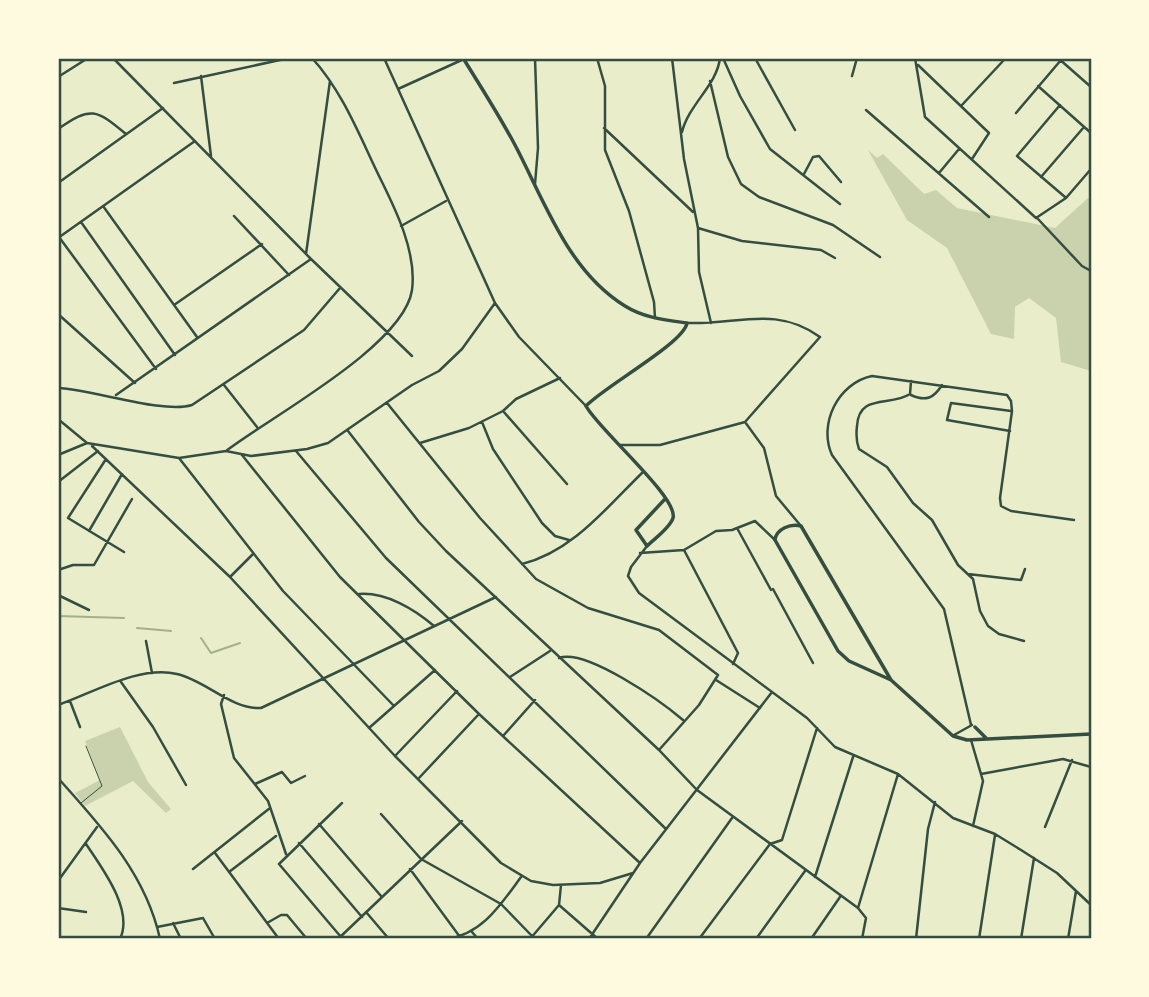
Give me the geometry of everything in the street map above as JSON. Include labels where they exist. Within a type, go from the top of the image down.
[{"type":"street","points":[[58,77],[88,58]]},
{"type":"street","points":[[113,58],[340,288],[412,355]]},
{"type":"street","points":[[263,58],[265,63]]},
{"type":"street","points":[[174,83],[289,58]]},
{"type":"street","points":[[226,451],[331,380],[388,332],[407,303],[412,286],[401,226],[347,110],[330,80],[312,58]]},
{"type":"street","points":[[384,58],[446,201],[495,303],[519,337],[586,406],[595,422],[643,472],[673,513],[671,522],[640,553],[629,572],[629,581],[634,589],[772,692],[817,728],[831,743],[853,757],[898,774],[953,818],[995,834],[1034,858],[1091,905]]},
{"type":"street","points":[[398,89],[464,58],[499,116],[563,240],[586,272],[623,305],[655,318],[687,323],[775,318],[820,338],[745,422],[660,445],[617,445]]},
{"type":"street","points":[[535,58],[538,148],[535,186]]},
{"type":"street","points":[[597,58],[605,86],[605,150],[629,211],[654,302],[655,318]]},
{"type":"street","points":[[671,58],[681,136],[698,229],[699,272],[711,323]]},
{"type":"street","points":[[681,136],[688,114],[710,81],[721,58]]},
{"type":"street","points":[[721,58],[763,139],[781,159],[840,204]]},
{"type":"street","points":[[755,58],[795,130]]},
{"type":"street","points":[[852,76],[857,58]]},
{"type":"street","points":[[915,58],[923,115],[1038,219],[1082,266],[1091,271]]},
{"type":"street","points":[[1016,113],[1059,59],[1091,88]]},
{"type":"street","points":[[961,106],[1003,61]]},
{"type":"street","points":[[918,65],[989,133],[972,160]]},
{"type":"street","points":[[201,76],[212,158]]},
{"type":"street","points":[[306,254],[330,80]]},
{"type":"street","points":[[710,81],[732,167],[741,184],[759,197],[834,225],[880,257]]},
{"type":"street","points":[[1038,86],[1091,133]]},
{"type":"street","points":[[1060,105],[1017,156],[1066,198]]},
{"type":"street","points":[[58,183],[163,108]]},
{"type":"street","points":[[866,110],[989,217]]},
{"type":"street","points":[[58,129],[88,112],[98,113],[126,134]]},
{"type":"street","points":[[1041,177],[1084,127]]},
{"type":"street","points":[[604,128],[695,214]]},
{"type":"street","points":[[156,369],[58,237],[195,141]]},
{"type":"street","points":[[939,173],[959,149]]},
{"type":"street","points":[[803,174],[816,155],[830,166],[841,182]]},
{"type":"street","points":[[1038,219],[1066,198],[1091,169]]},
{"type":"street","points":[[401,226],[446,201]]},
{"type":"street","points":[[103,206],[197,338]]},
{"type":"street","points":[[234,216],[289,275]]},
{"type":"street","points":[[81,222],[175,355]]},
{"type":"street","points":[[698,229],[736,240],[821,250],[835,258]]},
{"type":"street","points":[[174,305],[262,244]]},
{"type":"street","points":[[115,396],[311,259]]},
{"type":"street","points":[[58,388],[115,396],[174,409],[192,405],[304,330],[340,288]]},
{"type":"street","points":[[93,446],[179,458],[226,451],[242,455],[296,451],[328,443],[439,371],[455,357],[495,303]]},
{"type":"street","points":[[58,314],[135,383]]},
{"type":"street","points":[[586,406],[611,384],[681,336],[687,323]]},
{"type":"street","points":[[971,740],[977,733],[944,609],[828,446],[830,415],[853,383],[872,376],[943,384],[1010,397],[1012,411],[1000,498],[1002,506],[1010,511],[1074,520]]},
{"type":"street","points":[[420,443],[504,413],[516,399],[560,379]]},
{"type":"street","points":[[910,394],[911,381]]},
{"type":"street","points":[[943,384],[932,398],[923,399],[910,394],[895,402],[876,401],[865,405],[858,417],[857,444],[862,452],[887,467],[913,503],[932,520],[958,565],[973,579],[980,611],[988,625],[999,635],[1024,641]]},
{"type":"street","points":[[224,386],[258,427]]},
{"type":"street","points":[[387,403],[480,518],[536,579],[583,606],[659,630],[716,674],[716,680],[699,705],[659,750]]},
{"type":"street","points":[[1010,430],[947,420],[951,403],[1012,411]]},
{"type":"street","points":[[504,413],[567,484]]},
{"type":"street","points":[[58,419],[93,446],[230,577],[395,756],[462,821],[490,854],[522,877],[561,885],[600,883],[633,873]]},
{"type":"street","points":[[482,422],[493,449],[542,523],[555,536],[571,540]]},
{"type":"street","points":[[745,422],[764,448],[775,496],[801,526],[891,680]]},
{"type":"street","points":[[348,432],[425,530],[550,651],[659,750],[697,790],[858,908],[866,918],[862,939]]},
{"type":"street","points":[[58,455],[87,443]]},
{"type":"street","points":[[58,482],[98,451]]},
{"type":"street","points":[[296,451],[386,558],[666,829]]},
{"type":"street","points":[[242,455],[303,534],[357,594],[405,638],[479,714],[639,863]]},
{"type":"street","points":[[179,458],[283,591],[394,706]]},
{"type":"street","points":[[106,459],[68,518],[124,552]]},
{"type":"street","points":[[522,564],[548,557],[571,540],[643,472]]},
{"type":"street","points":[[89,531],[122,474]]},
{"type":"street","points":[[58,570],[73,565],[93,565],[132,499]]},
{"type":"street","points":[[647,546],[636,530],[665,499]]},
{"type":"street","points":[[640,553],[684,550],[716,531],[737,528],[755,521],[775,540],[843,656],[891,680],[953,736],[971,740],[1091,734]]},
{"type":"street","points":[[775,540],[776,534],[787,527],[801,526]]},
{"type":"street","points":[[737,528],[813,663]]},
{"type":"street","points":[[684,550],[738,653],[733,664]]},
{"type":"street","points":[[230,577],[254,553]]},
{"type":"street","points":[[968,574],[1021,580],[1025,577],[1025,569]]},
{"type":"street","points":[[357,594],[375,594],[409,607],[434,626]]},
{"type":"street","points":[[58,595],[89,610]]},
{"type":"street","points":[[58,705],[152,673],[179,674],[247,706],[261,708],[496,597]]},
{"type":"street","points":[[146,641],[152,673]]},
{"type":"street","points":[[510,677],[550,651]]},
{"type":"street","points":[[559,659],[575,658],[634,684],[652,694],[683,720]]},
{"type":"street","points":[[369,728],[436,669]]},
{"type":"street","points":[[716,680],[760,708]]},
{"type":"street","points":[[121,682],[153,727],[186,785]]},
{"type":"street","points":[[395,756],[457,691]]},
{"type":"street","points":[[591,937],[639,863],[772,692]]},
{"type":"street","points":[[224,695],[221,704],[230,750],[237,764],[255,784],[270,808],[277,835],[286,854]]},
{"type":"street","points":[[503,736],[535,700]]},
{"type":"street","points":[[69,701],[80,727]]},
{"type":"street","points":[[419,779],[479,714]]},
{"type":"street","points":[[953,736],[973,726]]},
{"type":"street","points":[[973,726],[987,739]]},
{"type":"street","points":[[699,939],[770,844],[782,840],[817,728]]},
{"type":"street","points":[[963,729],[964,736],[971,740],[983,788],[972,826]]},
{"type":"street","points":[[815,877],[853,757]]},
{"type":"street","points":[[981,774],[1046,761],[1072,760],[1091,767]]},
{"type":"street","points":[[1045,827],[1072,760]]},
{"type":"street","points":[[255,784],[282,772],[292,783],[305,776]]},
{"type":"street","points":[[858,908],[898,774]]},
{"type":"street","points":[[58,778],[124,856],[138,878],[149,898],[160,939]]},
{"type":"street","points":[[916,939],[928,829],[935,802]]},
{"type":"street","points":[[342,803],[280,861],[280,866],[340,938],[462,821]]},
{"type":"street","points":[[193,869],[270,808]]},
{"type":"street","points":[[381,814],[421,859],[501,904],[531,938],[559,905],[561,885]]},
{"type":"street","points":[[646,939],[732,818]]},
{"type":"street","points":[[319,824],[381,896]]},
{"type":"street","points":[[58,881],[97,827]]},
{"type":"street","points":[[979,939],[995,834]]},
{"type":"street","points":[[229,872],[277,835]]},
{"type":"street","points":[[299,843],[362,917]]},
{"type":"street","points":[[86,844],[122,911],[125,924],[120,939]]},
{"type":"street","points":[[215,853],[279,939]]},
{"type":"street","points":[[1021,939],[1034,858]]},
{"type":"street","points":[[410,869],[460,937]]},
{"type":"street","points":[[756,939],[805,871]]},
{"type":"street","points":[[446,939],[472,932],[501,904],[522,877]]},
{"type":"street","points":[[1068,939],[1076,890]]},
{"type":"street","points":[[811,939],[840,897]]},
{"type":"street","points":[[559,905],[591,937],[598,939]]},
{"type":"street","points":[[58,908],[86,912]]},
{"type":"street","points":[[366,912],[387,939]]},
{"type":"street","points":[[267,923],[287,915],[307,939]]},
{"type":"street","points":[[157,927],[204,918],[215,939]]},
{"type":"street","points":[[173,923],[181,939]]},
{"type":"street","points":[[472,932],[478,939]]},
{"type":"lane","points":[[80,804],[102,786],[86,746]]},
{"type":"green space","points":[[868,150],[877,158],[883,154],[924,194],[936,190],[957,208],[1055,228],[1088,198],[1091,200],[1091,371],[1061,362],[1056,318],[1029,298],[1015,307],[1014,339],[991,334],[947,248],[907,220]]},
{"type":"green space","points":[[120,727],[148,782],[171,809],[166,813],[133,781],[85,806],[75,793],[100,780],[85,741]]},
{"type":"waterway","points":[[58,616],[124,618]]},
{"type":"waterway","points":[[137,628],[171,631]]},
{"type":"waterway","points":[[201,638],[211,653],[240,643]]}]
